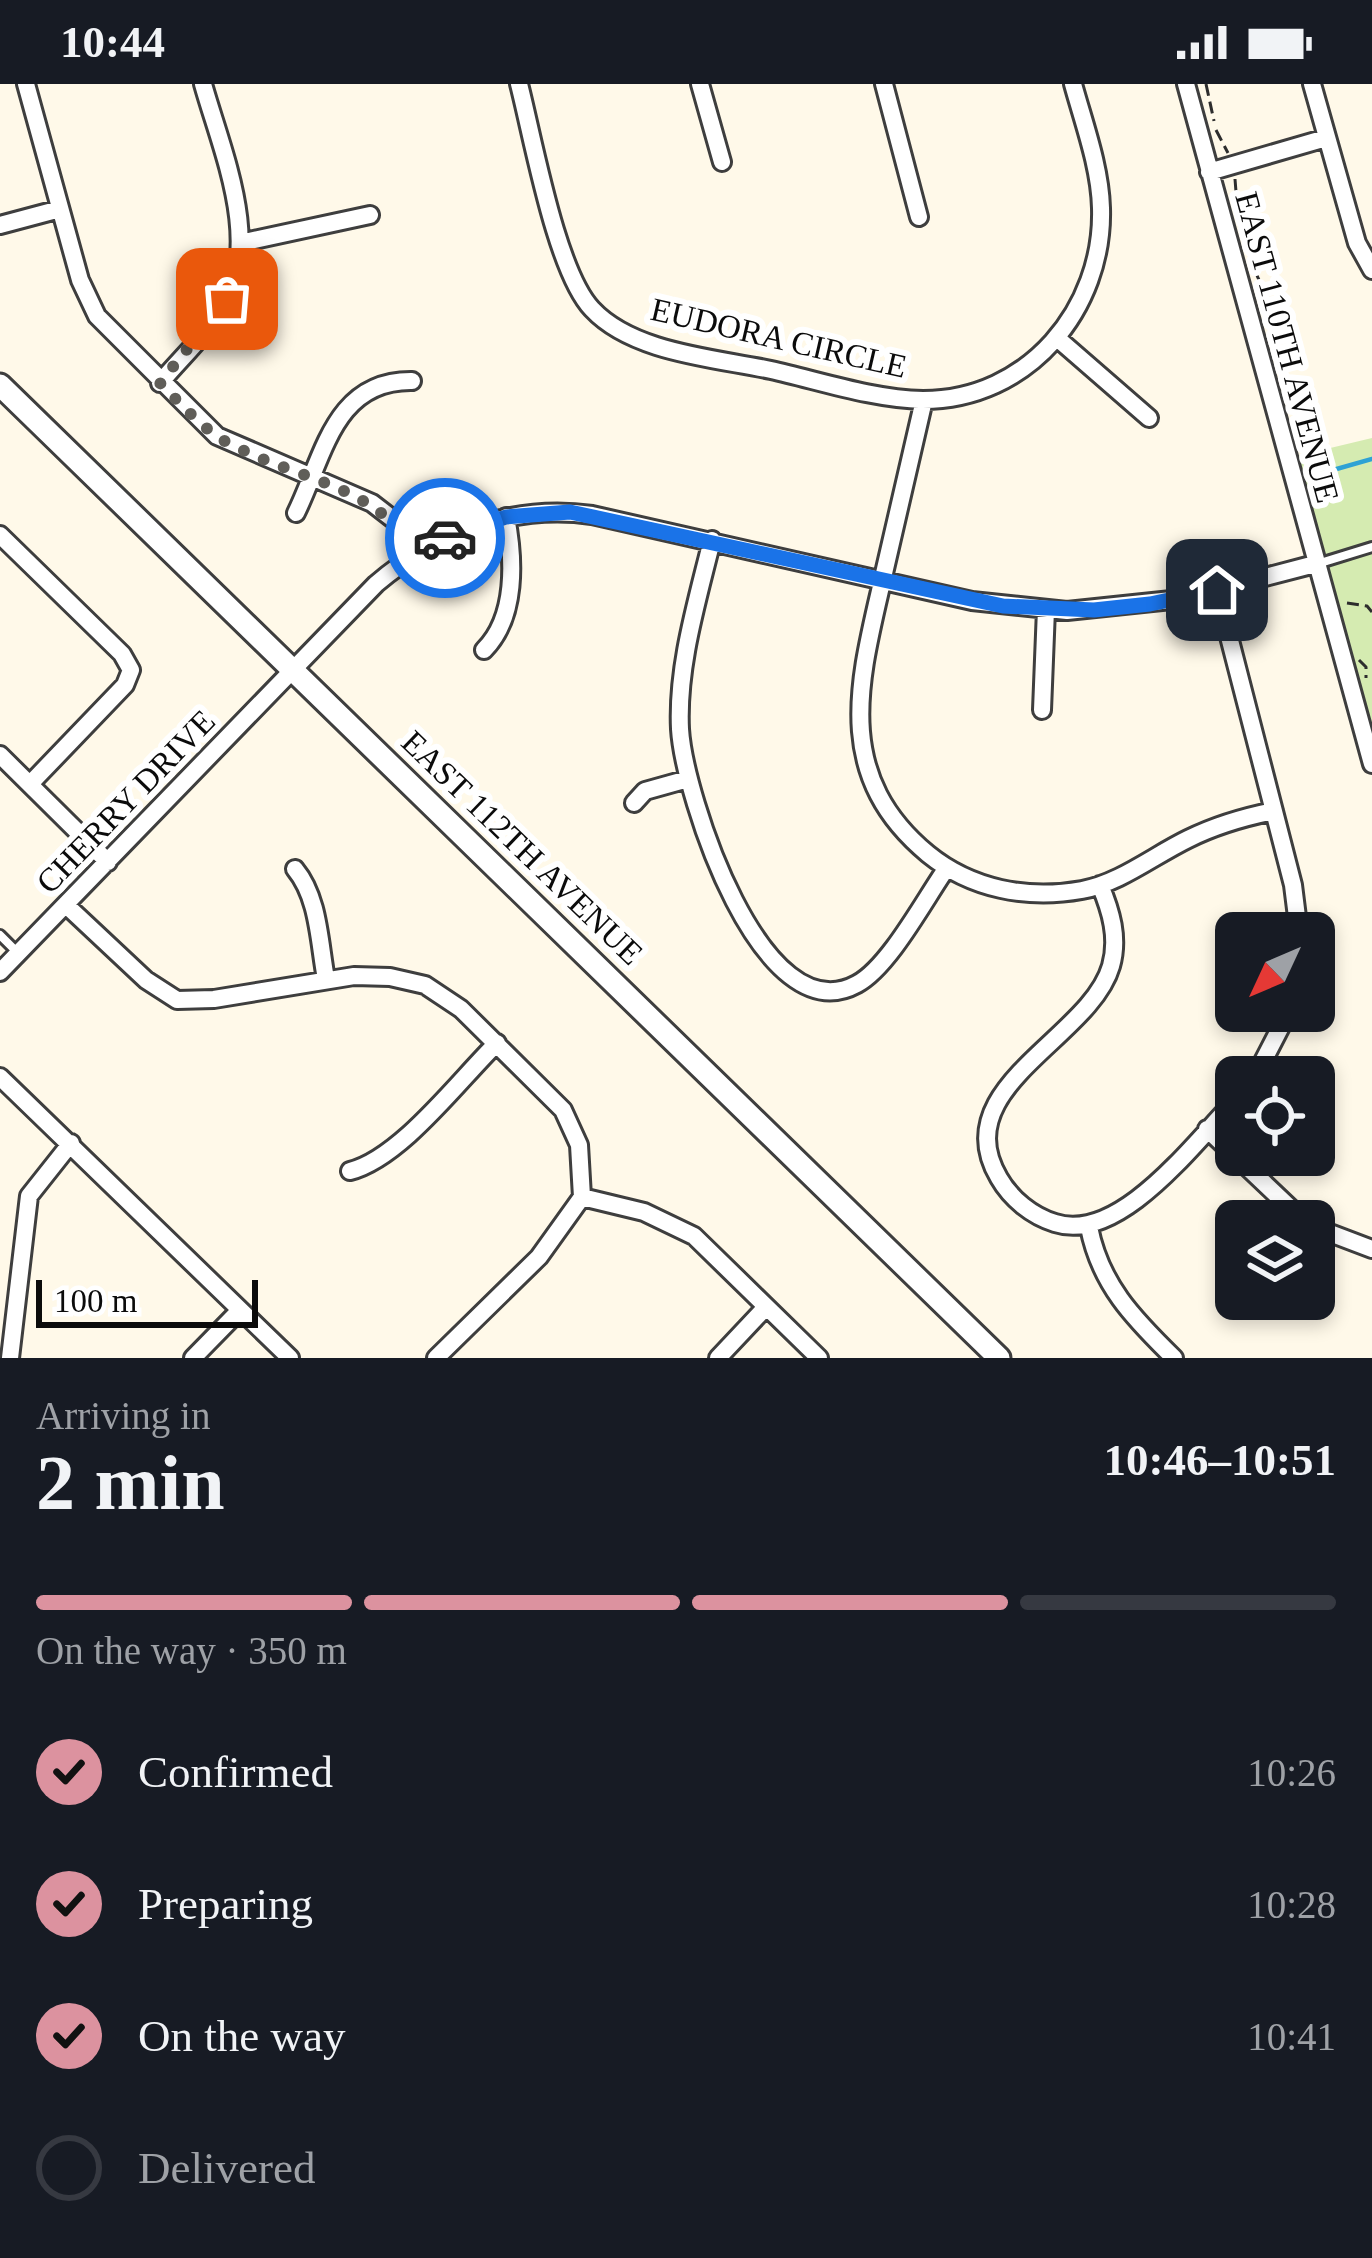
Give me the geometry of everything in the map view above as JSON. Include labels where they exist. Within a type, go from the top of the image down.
[{"type":"street","points":[[26,84],[92,308],[160,383],[217,436],[372,502],[394,520],[418,551]]},
{"type":"street","points":[[160,383],[220,312],[234,282],[240,243],[234,200],[203,84]]},
{"type":"street","name":"EUDORA CIRCLE","points":[[519,84],[566,259],[583,298],[607,322],[683,351],[924,400],[995,384],[1029,365],[1058,338],[1089,285],[1099,248],[1101,210],[1073,84]]},
{"type":"street","points":[[700,84],[722,162]]},
{"type":"street","points":[[884,84],[919,217]]},
{"type":"street","name":"EAST 110TH AVENUE","points":[[1186,84],[1372,764]]},
{"type":"street","points":[[1312,84],[1357,243],[1372,270]]},
{"type":"street","points":[[1209,172],[1326,138]]},
{"type":"street","points":[[0,225],[60,209]]},
{"type":"street","points":[[240,243],[370,215]]},
{"type":"street","points":[[1058,338],[1148,418]]},
{"type":"street","points":[[296,513],[326,439],[349,402],[376,386],[412,381]]},
{"type":"street","name":"EAST 112TH AVENUE","points":[[0,385],[999,1358]]},
{"type":"street","points":[[924,400],[860,680],[857,717],[862,748],[887,811],[946,868],[1010,892],[1065,892],[1100,885],[1213,827],[1274,811]]},
{"type":"street","name":"CHERRY DRIVE","points":[[0,972],[376,584],[418,551],[506,517],[570,512],[972,601],[1046,609],[1125,608],[1315,564]]},
{"type":"street","points":[[484,650],[502,621],[512,574],[506,517]]},
{"type":"street","points":[[0,535],[122,654],[131,670],[124,685],[30,784]]},
{"type":"street","points":[[712,540],[682,685],[680,724],[688,779],[700,826],[721,874],[777,964],[803,986],[839,991],[867,978],[946,868]]},
{"type":"street","points":[[1217,590],[1296,912]]},
{"type":"street","points":[[1042,710],[1046,609]]},
{"type":"street","points":[[0,755],[108,862]]},
{"type":"street","points":[[634,803],[645,791],[688,779]]},
{"type":"street","points":[[295,869],[312,899],[326,979]]},
{"type":"street","points":[[1100,885],[1114,932],[1111,967],[1089,1003],[1003,1092],[992,1114],[988,1141],[997,1176],[1018,1201],[1052,1222],[1089,1226],[1122,1213],[1215,1121]]},
{"type":"street","points":[[66,905],[146,980],[177,1000],[214,999],[326,979],[390,976],[424,986],[447,998],[551,1096],[574,1129],[582,1197],[539,1257],[436,1358]]},
{"type":"street","points":[[350,1171],[372,1164],[392,1148],[497,1042]]},
{"type":"street","points":[[0,1077],[290,1358]]},
{"type":"street","points":[[1207,1129],[1282,1200]]},
{"type":"street","points":[[10,1358],[29,1196],[71,1143]]},
{"type":"street","points":[[582,1197],[658,1216],[694,1236],[819,1358]]},
{"type":"street","points":[[1089,1226],[1098,1265],[1113,1293],[1174,1358]]},
{"type":"street","points":[[1335,1235],[1372,1249]]},
{"type":"street","points":[[718,1358],[766,1307]]},
{"type":"street","points":[[193,1358],[240,1310]]},
{"type":"lane","points":[[1315,564],[1372,547]]},
{"type":"lane","points":[[0,935],[19,952]]},
{"type":"path","points":[[1206,84],[1207,100],[1215,111],[1214,127],[1226,145],[1239,193],[1236,209],[1244,220],[1245,240]]},
{"type":"path","points":[[1247,260],[1264,282],[1270,304],[1264,326],[1276,338],[1280,366]]},
{"type":"path","points":[[1280,380],[1293,392],[1299,412],[1295,438],[1311,454],[1309,477]]},
{"type":"path","points":[[1337,592],[1347,603],[1349,621]]},
{"type":"path","points":[[1347,603],[1367,606],[1372,612]]},
{"type":"path","points":[[1354,655],[1366,667],[1366,682]]},
{"type":"green space","points":[[1372,438],[1372,729],[1371,729],[1297,456]]},
{"type":"waterway","points":[[1326,472],[1372,459]]},
{"type":"way so far","points":[[227,299],[160,383],[231,445],[372,502],[394,520],[418,551],[445,538]]},
{"type":"route","points":[[445,538],[506,517],[570,512],[1003,606],[1094,610],[1217,590]]}]
